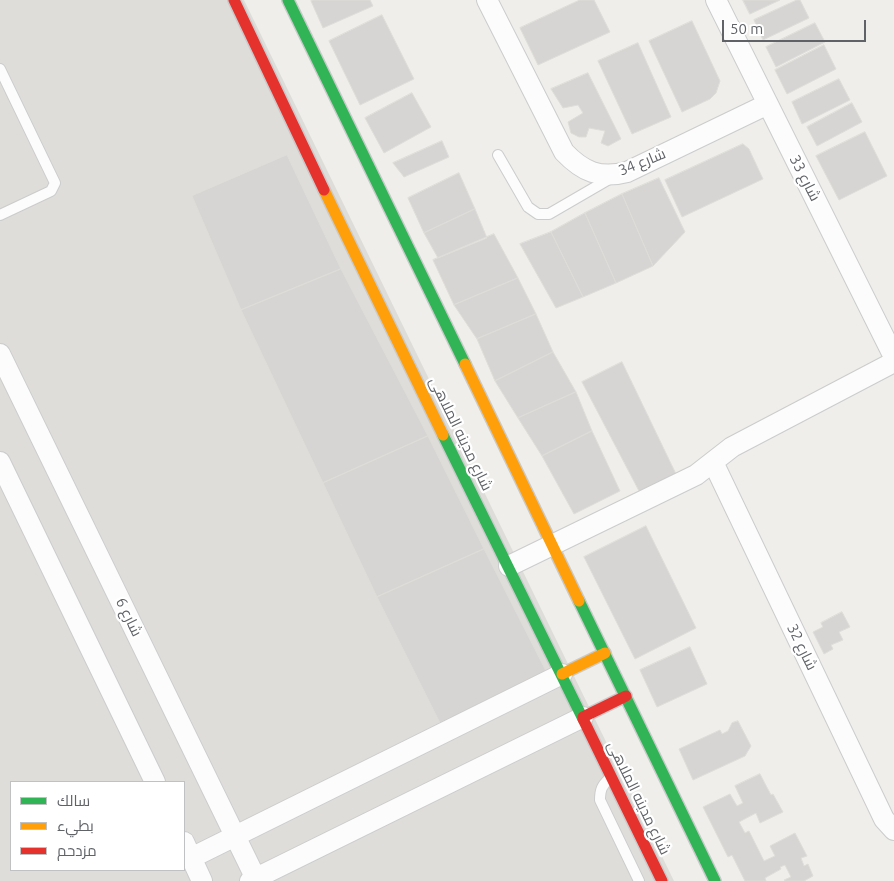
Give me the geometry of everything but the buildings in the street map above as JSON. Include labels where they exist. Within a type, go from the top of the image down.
[{"type":"street","name":"شارع مدينه الملاهى","points":[[234,0],[294,131],[662,881]]},
{"type":"street","points":[[288,0],[715,881]]},
{"type":"street","name":"شارع 34","points":[[487,0],[564,152],[574,163],[587,171],[601,175],[616,175],[627,172],[768,104]]},
{"type":"street","name":"شارع 33","points":[[716,0],[892,346]]},
{"type":"street","name":"شارع 6","points":[[0,354],[236,835],[254,880]]},
{"type":"street","points":[[509,566],[696,475],[732,447],[894,362]]},
{"type":"street","points":[[0,462],[155,781]]},
{"type":"street","name":"شارع 32","points":[[713,462],[884,819],[894,830]]},
{"type":"street","points":[[202,881],[187,850],[236,835],[605,653]]},
{"type":"street","points":[[254,880],[626,696]]},
{"type":"lane","points":[[0,69],[55,183],[51,191],[0,215]]},
{"type":"lane","points":[[498,155],[528,208],[538,214],[549,214],[616,175]]},
{"type":"lane","points":[[612,777],[603,784],[600,800],[639,881]]},
{"type":"shaded area","points":[[0,0],[244,0],[674,881],[0,881]]},
{"type":"traffic: fast","points":[[288,0],[465,364]]},
{"type":"traffic: fast","points":[[443,435],[583,719]]},
{"type":"traffic: fast","points":[[579,601],[715,881]]},
{"type":"traffic: slow","points":[[324,190],[443,435]]},
{"type":"traffic: slow","points":[[465,364],[579,601]]},
{"type":"traffic: slow","points":[[562,674],[605,653]]},
{"type":"traffic: jam","points":[[234,0],[324,190]]},
{"type":"traffic: jam","points":[[583,717],[626,696]]},
{"type":"traffic: jam","points":[[583,719],[662,881]]}]
